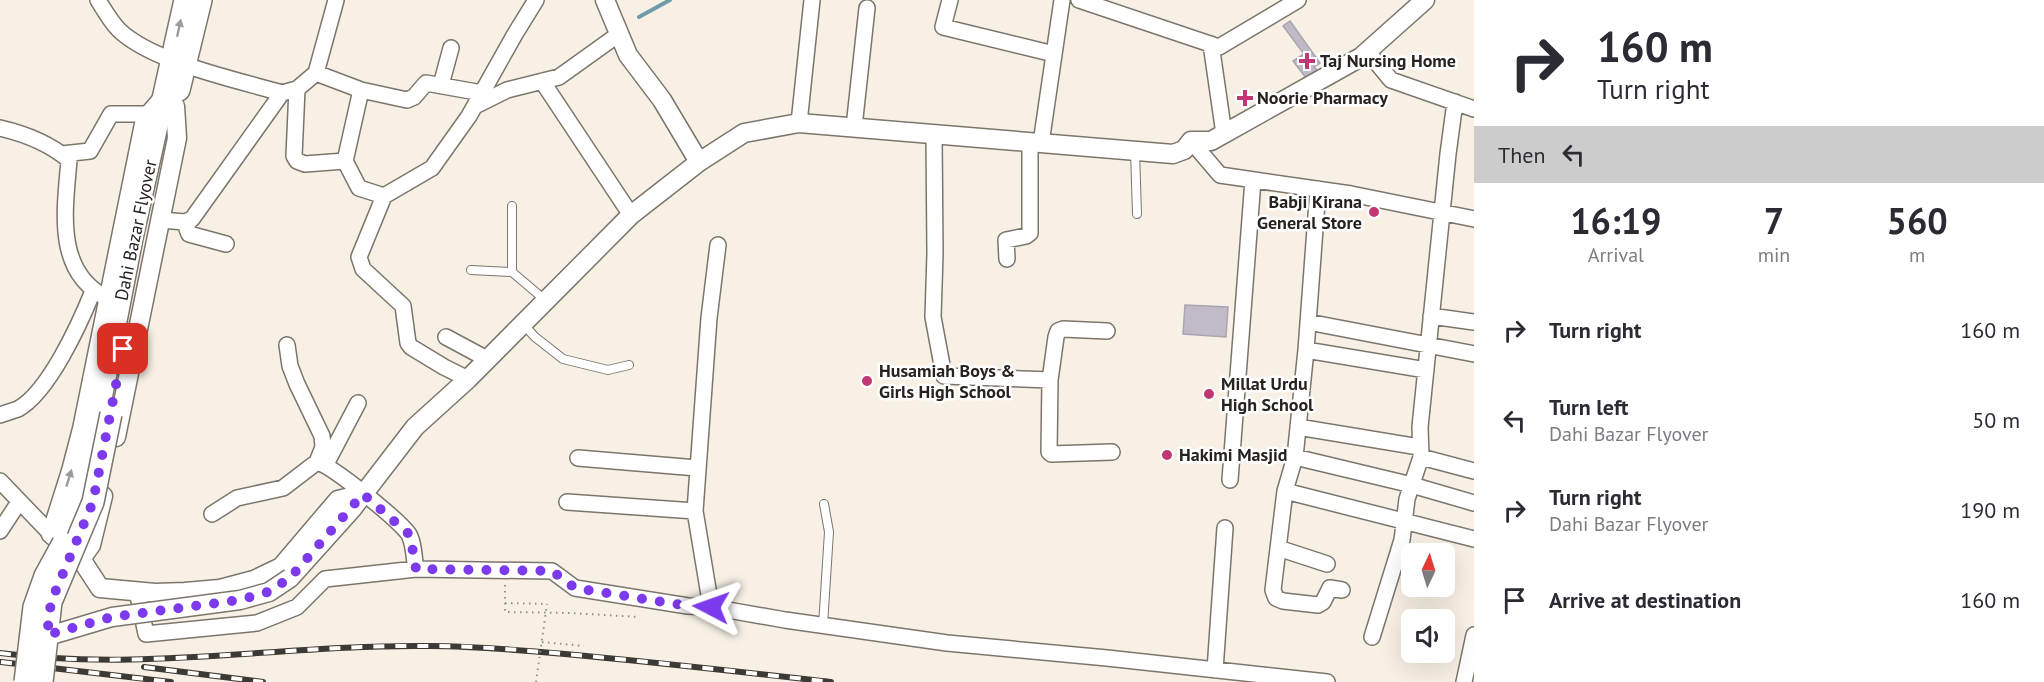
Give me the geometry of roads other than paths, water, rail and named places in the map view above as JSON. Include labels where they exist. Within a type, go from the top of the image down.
[{"type":"main road","points":[[179,62],[185,0]]},
{"type":"main road","points":[[179,62],[201,0]]},
{"type":"main road","name":"Dahi Bazar Flyover","points":[[25,682],[38,636],[93,502],[164,113],[179,62]]},
{"type":"main road","name":"Dahi Bazar Flyover","points":[[38,636],[42,682]]},
{"type":"street","points":[[98,0],[120,30],[148,50],[179,62],[289,91]]},
{"type":"street","points":[[161,220],[185,222],[192,219],[289,91],[316,73],[336,0]]},
{"type":"street","points":[[468,379],[411,347],[408,343],[403,306],[363,269],[359,257],[384,196],[432,168],[478,100],[536,0]]},
{"type":"street","points":[[605,0],[628,55],[662,100],[699,162]]},
{"type":"street","points":[[799,123],[812,0]]},
{"type":"street","points":[[950,0],[943,27],[1054,54]]},
{"type":"street","points":[[1007,259],[1006,240],[1030,233],[1036,143],[1062,0]]},
{"type":"street","points":[[1079,0],[1219,47],[1298,0]]},
{"type":"street","points":[[1191,141],[1210,141],[1361,57],[1425,0]]},
{"type":"street","points":[[854,128],[867,8]]},
{"type":"street","points":[[316,73],[361,90],[407,100],[414,97],[426,83],[441,84],[478,100],[559,77],[619,34]]},
{"type":"street","points":[[1211,44],[1224,134]]},
{"type":"street","points":[[441,84],[451,48]]},
{"type":"street","points":[[1367,51],[1391,80],[1474,109]]},
{"type":"street","points":[[542,81],[632,215]]},
{"type":"street","points":[[361,90],[345,161],[359,188],[384,196]]},
{"type":"street","points":[[289,91],[294,156],[297,161],[305,164],[345,161]]},
{"type":"street","points":[[1372,637],[1402,540],[1407,499],[1420,452],[1428,345],[1455,102]]},
{"type":"street","points":[[62,154],[90,151],[111,114],[164,113]]},
{"type":"street","points":[[81,559],[91,545],[106,486],[177,138],[164,113]]},
{"type":"street","points":[[51,534],[82,429],[100,294],[145,119],[164,113]]},
{"type":"street","points":[[38,636],[112,617],[240,600],[268,592],[290,578],[352,508],[415,428],[468,379],[632,215],[699,162],[744,133],[799,123],[1173,154],[1184,150],[1191,141]]},
{"type":"street","points":[[0,128],[26,134],[69,160],[64,223],[72,262],[100,294]]},
{"type":"street","points":[[934,134],[933,317],[944,376],[1050,380]]},
{"type":"street","points":[[1191,141],[1220,175],[1317,189],[1474,219]]},
{"type":"street","points":[[1230,480],[1253,180]]},
{"type":"street","points":[[1317,189],[1306,350],[1295,457],[1285,491],[1273,590],[1276,598],[1283,601],[1318,605],[1323,602],[1330,588],[1342,590]]},
{"type":"street","points":[[188,221],[189,234],[225,244]]},
{"type":"street","points":[[711,607],[695,511],[709,318],[718,245]]},
{"type":"street","points":[[0,415],[19,408],[38,392],[100,294]]},
{"type":"street","points":[[1431,316],[1474,322]]},
{"type":"street","points":[[1308,322],[1474,354]]},
{"type":"street","points":[[1107,331],[1064,329],[1058,331],[1050,380],[1048,452],[1051,454],[1112,452]]},
{"type":"street","points":[[446,337],[488,359]]},
{"type":"street","points":[[287,345],[290,366],[322,436],[322,464]]},
{"type":"street","points":[[1306,350],[1426,370]]},
{"type":"street","points":[[212,514],[237,498],[283,488],[322,464],[358,403]]},
{"type":"street","points":[[1298,427],[1420,452],[1474,471]]},
{"type":"street","points":[[1295,457],[1412,485],[1474,503]]},
{"type":"street","points":[[578,458],[697,468]]},
{"type":"street","points":[[322,464],[363,494],[410,535],[416,569]]},
{"type":"street","points":[[0,481],[51,534],[81,559],[100,588],[137,591],[184,592],[220,589],[254,580],[280,567],[338,500],[363,494]]},
{"type":"street","points":[[1285,491],[1474,539]]},
{"type":"street","points":[[0,531],[19,502]]},
{"type":"street","points":[[567,502],[695,511]]},
{"type":"street","points":[[1215,670],[1225,528]]},
{"type":"street","points":[[1278,548],[1327,564]]},
{"type":"street","points":[[137,591],[146,634],[256,623],[297,607],[325,579],[416,569],[552,571],[575,588],[688,606],[711,607],[947,643],[1327,682]]},
{"type":"street","points":[[1464,682],[1473,644]]},
{"type":"lane","points":[[1134,151],[1137,214]]},
{"type":"lane","points":[[512,206],[512,272]]},
{"type":"lane","points":[[471,270],[512,272],[546,301]]},
{"type":"lane","points":[[523,324],[535,337],[563,359],[608,370],[629,365]]},
{"type":"lane","points":[[823,625],[829,532],[824,504]]},
{"type":"waterway","points":[[639,17],[670,0]]},
{"type":"railway","points":[[0,653],[107,660],[376,647],[464,647],[598,657],[831,682]]},
{"type":"railway","points":[[1,662],[171,682]]},
{"type":"railway","points":[[144,667],[263,682]]},
{"type":"place","name":"Taj Nursing Home","points":[[1307,61]]},
{"type":"place","name":"Noorie Pharmacy","points":[[1245,98]]},
{"type":"place","name":"Babji Kirana General Store","points":[[1374,212]]},
{"type":"place","name":"Husamiah Boys & Girls High School","points":[[867,381]]},
{"type":"place","name":"Millat Urdu High School","points":[[1209,394]]},
{"type":"place","name":"Hakimi Masjid","points":[[1167,455]]}]
